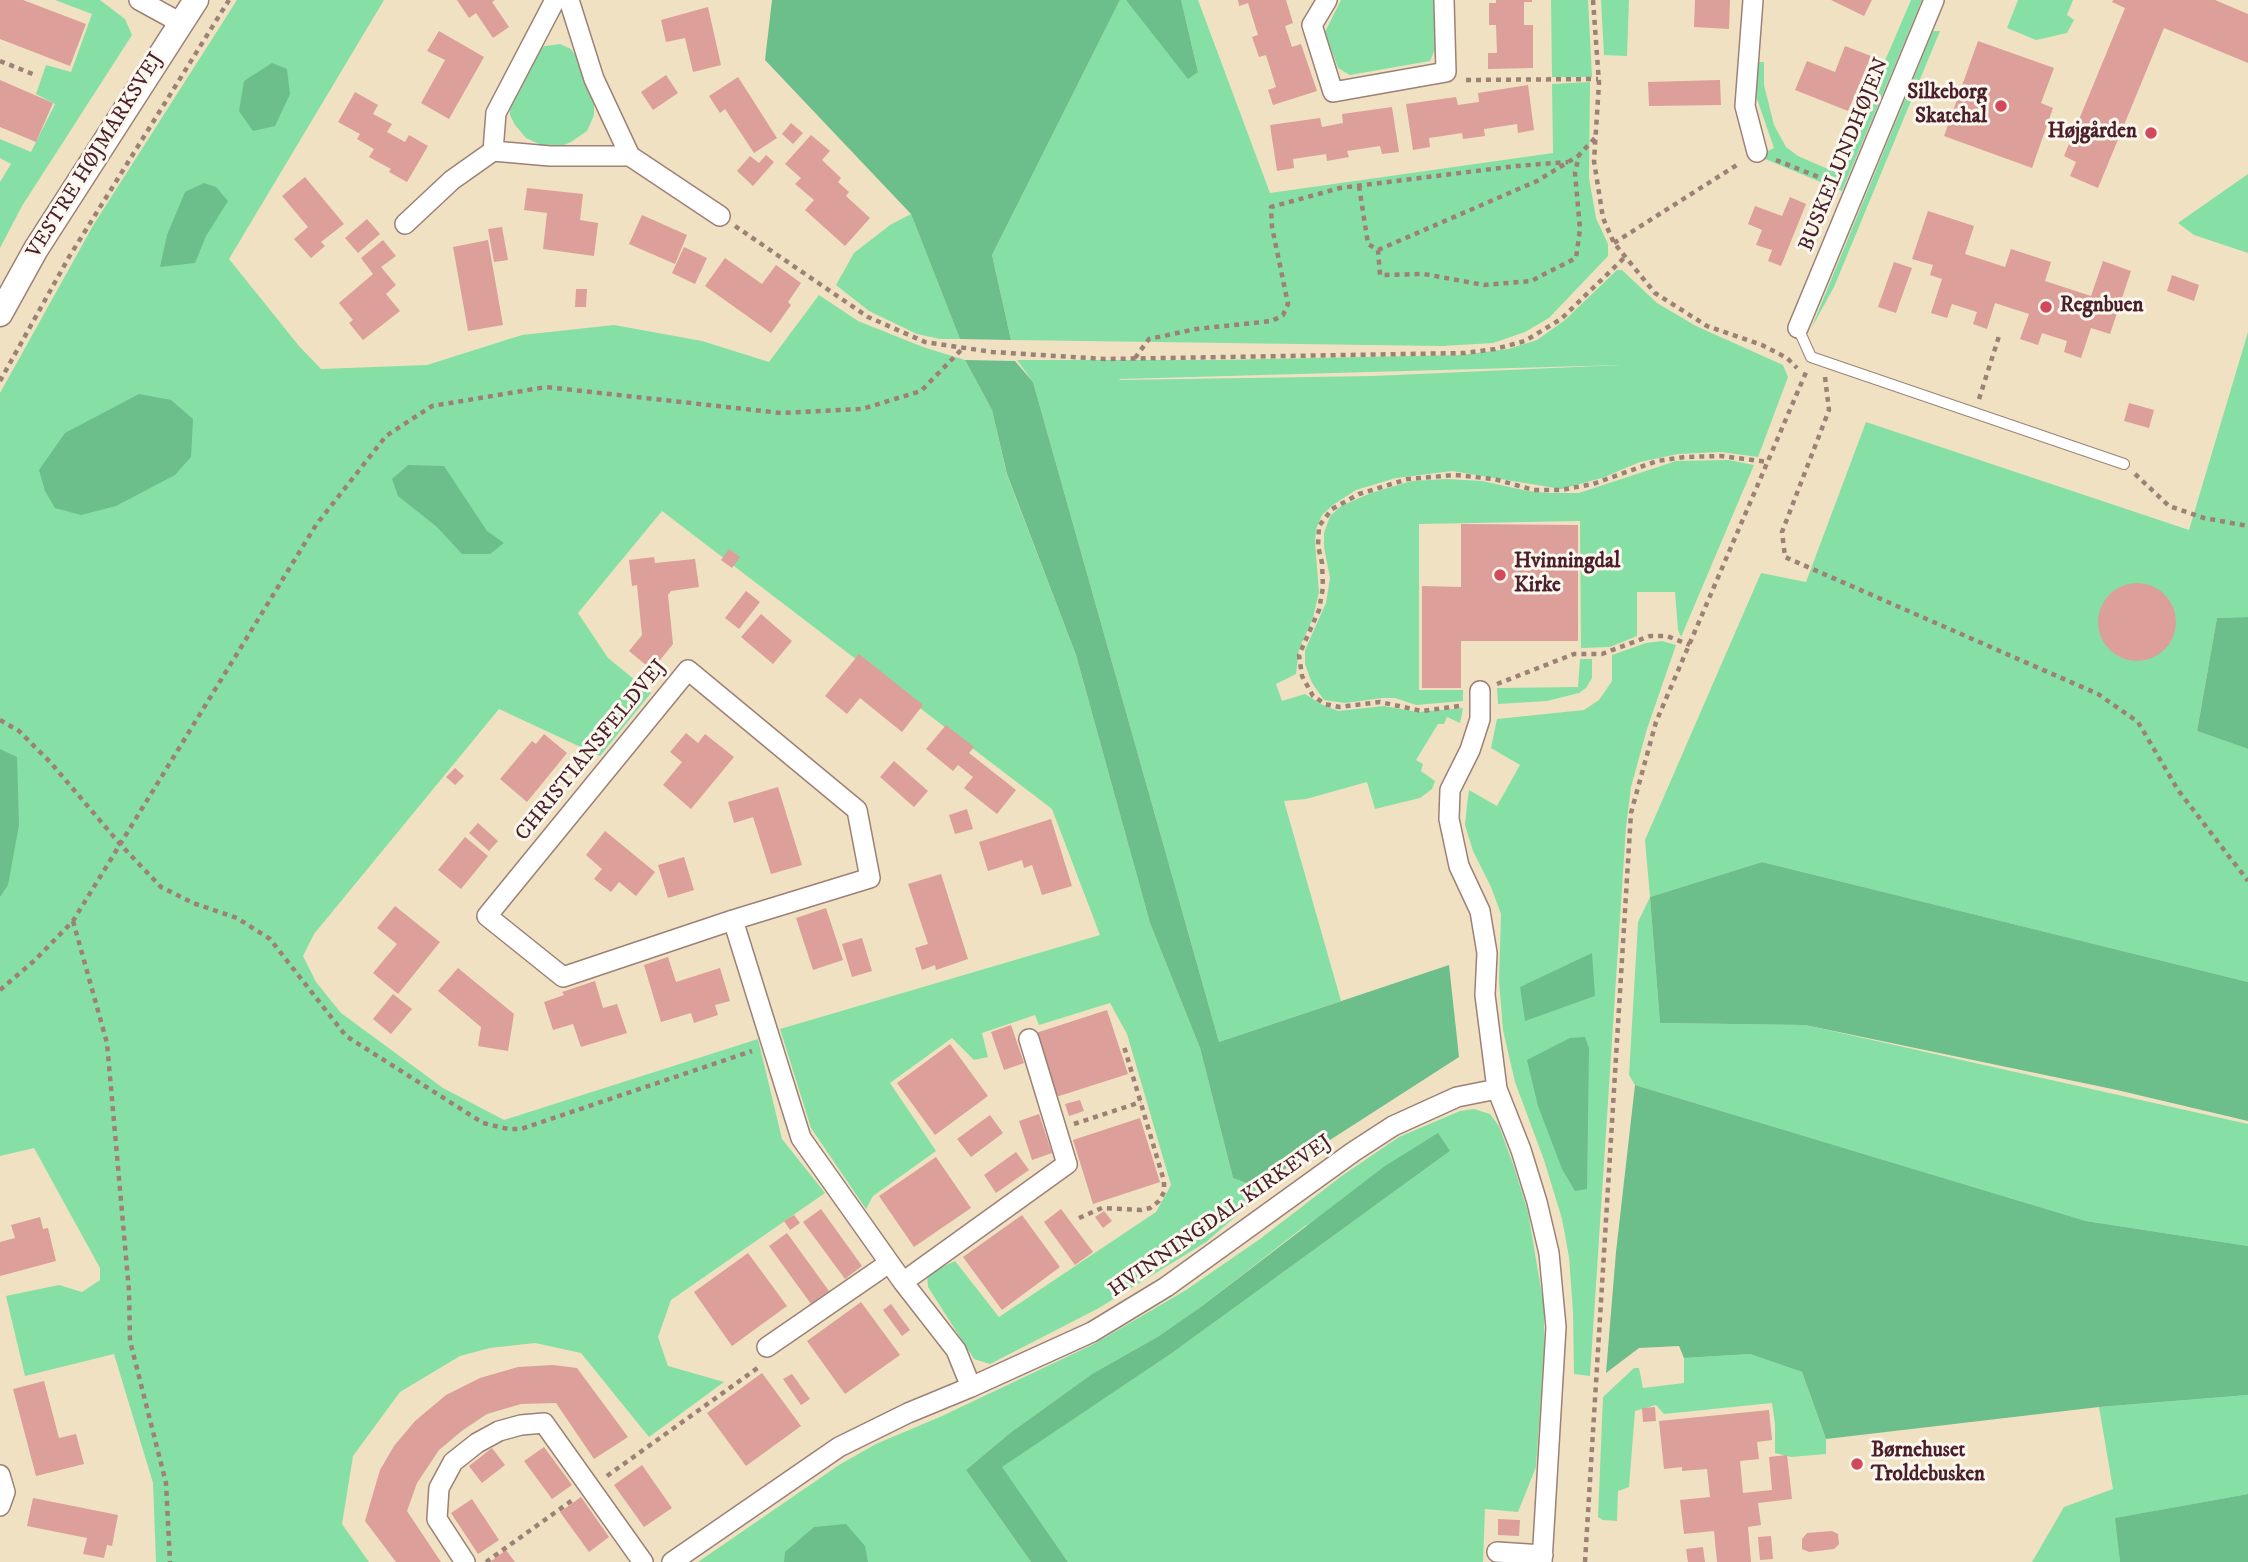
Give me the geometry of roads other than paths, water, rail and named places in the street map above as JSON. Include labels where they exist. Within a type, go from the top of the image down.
[{"type":"street","points":[[139,0],[180,23]]},
{"type":"street","name":"VESTRE HØJMARKSVEJ","points":[[0,314],[36,249],[196,0]]},
{"type":"street","points":[[492,151],[496,113],[555,0]]},
{"type":"street","points":[[569,0],[594,79],[629,156],[720,216]]},
{"type":"street","points":[[1326,0],[1312,25],[1333,92],[1446,72],[1444,0]]},
{"type":"street","points":[[1753,0],[1745,106],[1757,152]]},
{"type":"street","name":"BUSKELUNDHØJEN","points":[[1798,328],[1934,0]]},
{"type":"street","points":[[405,225],[452,180],[492,151],[550,156],[629,156]]},
{"type":"street","name":"CHRISTIANSFELDVEJ","points":[[688,670],[857,810],[870,878],[733,920],[563,977],[487,916],[688,670]]},
{"type":"street","points":[[1480,699],[1480,719],[1470,750],[1450,790],[1449,820],[1459,866],[1479,911],[1487,953],[1485,995],[1497,1089],[1521,1150],[1537,1202],[1549,1253],[1556,1327],[1542,1558],[1497,1552]]},
{"type":"street","points":[[672,1562],[839,1447],[908,1413],[971,1387],[956,1350],[903,1282],[801,1138],[733,920]]},
{"type":"street","points":[[903,1282],[1067,1164],[1029,1040]]},
{"type":"street","name":"HVINNINGDAL KIRKEVEJ","points":[[971,1387],[1091,1332],[1166,1287],[1393,1126],[1457,1097],[1497,1089]]},
{"type":"street","points":[[767,1347],[890,1264]]},
{"type":"street","points":[[465,1562],[437,1520],[439,1488],[453,1462],[477,1443],[499,1431],[521,1424],[544,1423],[643,1562]]},
{"type":"street","points":[[0,1475],[5,1492],[0,1506]]},
{"type":"lane","points":[[1798,328],[1811,357],[2124,464]]},
{"type":"place","name":"Silkeborg Skatehal","points":[[2001,106]]},
{"type":"place","name":"Højgården","points":[[2151,133]]},
{"type":"place","name":"Regnbuen","points":[[2046,307]]},
{"type":"place","name":"Hvinningdal Kirke","points":[[1500,575]]},
{"type":"place","name":"Børnehuset Troldebusken","points":[[1857,1464]]}]
